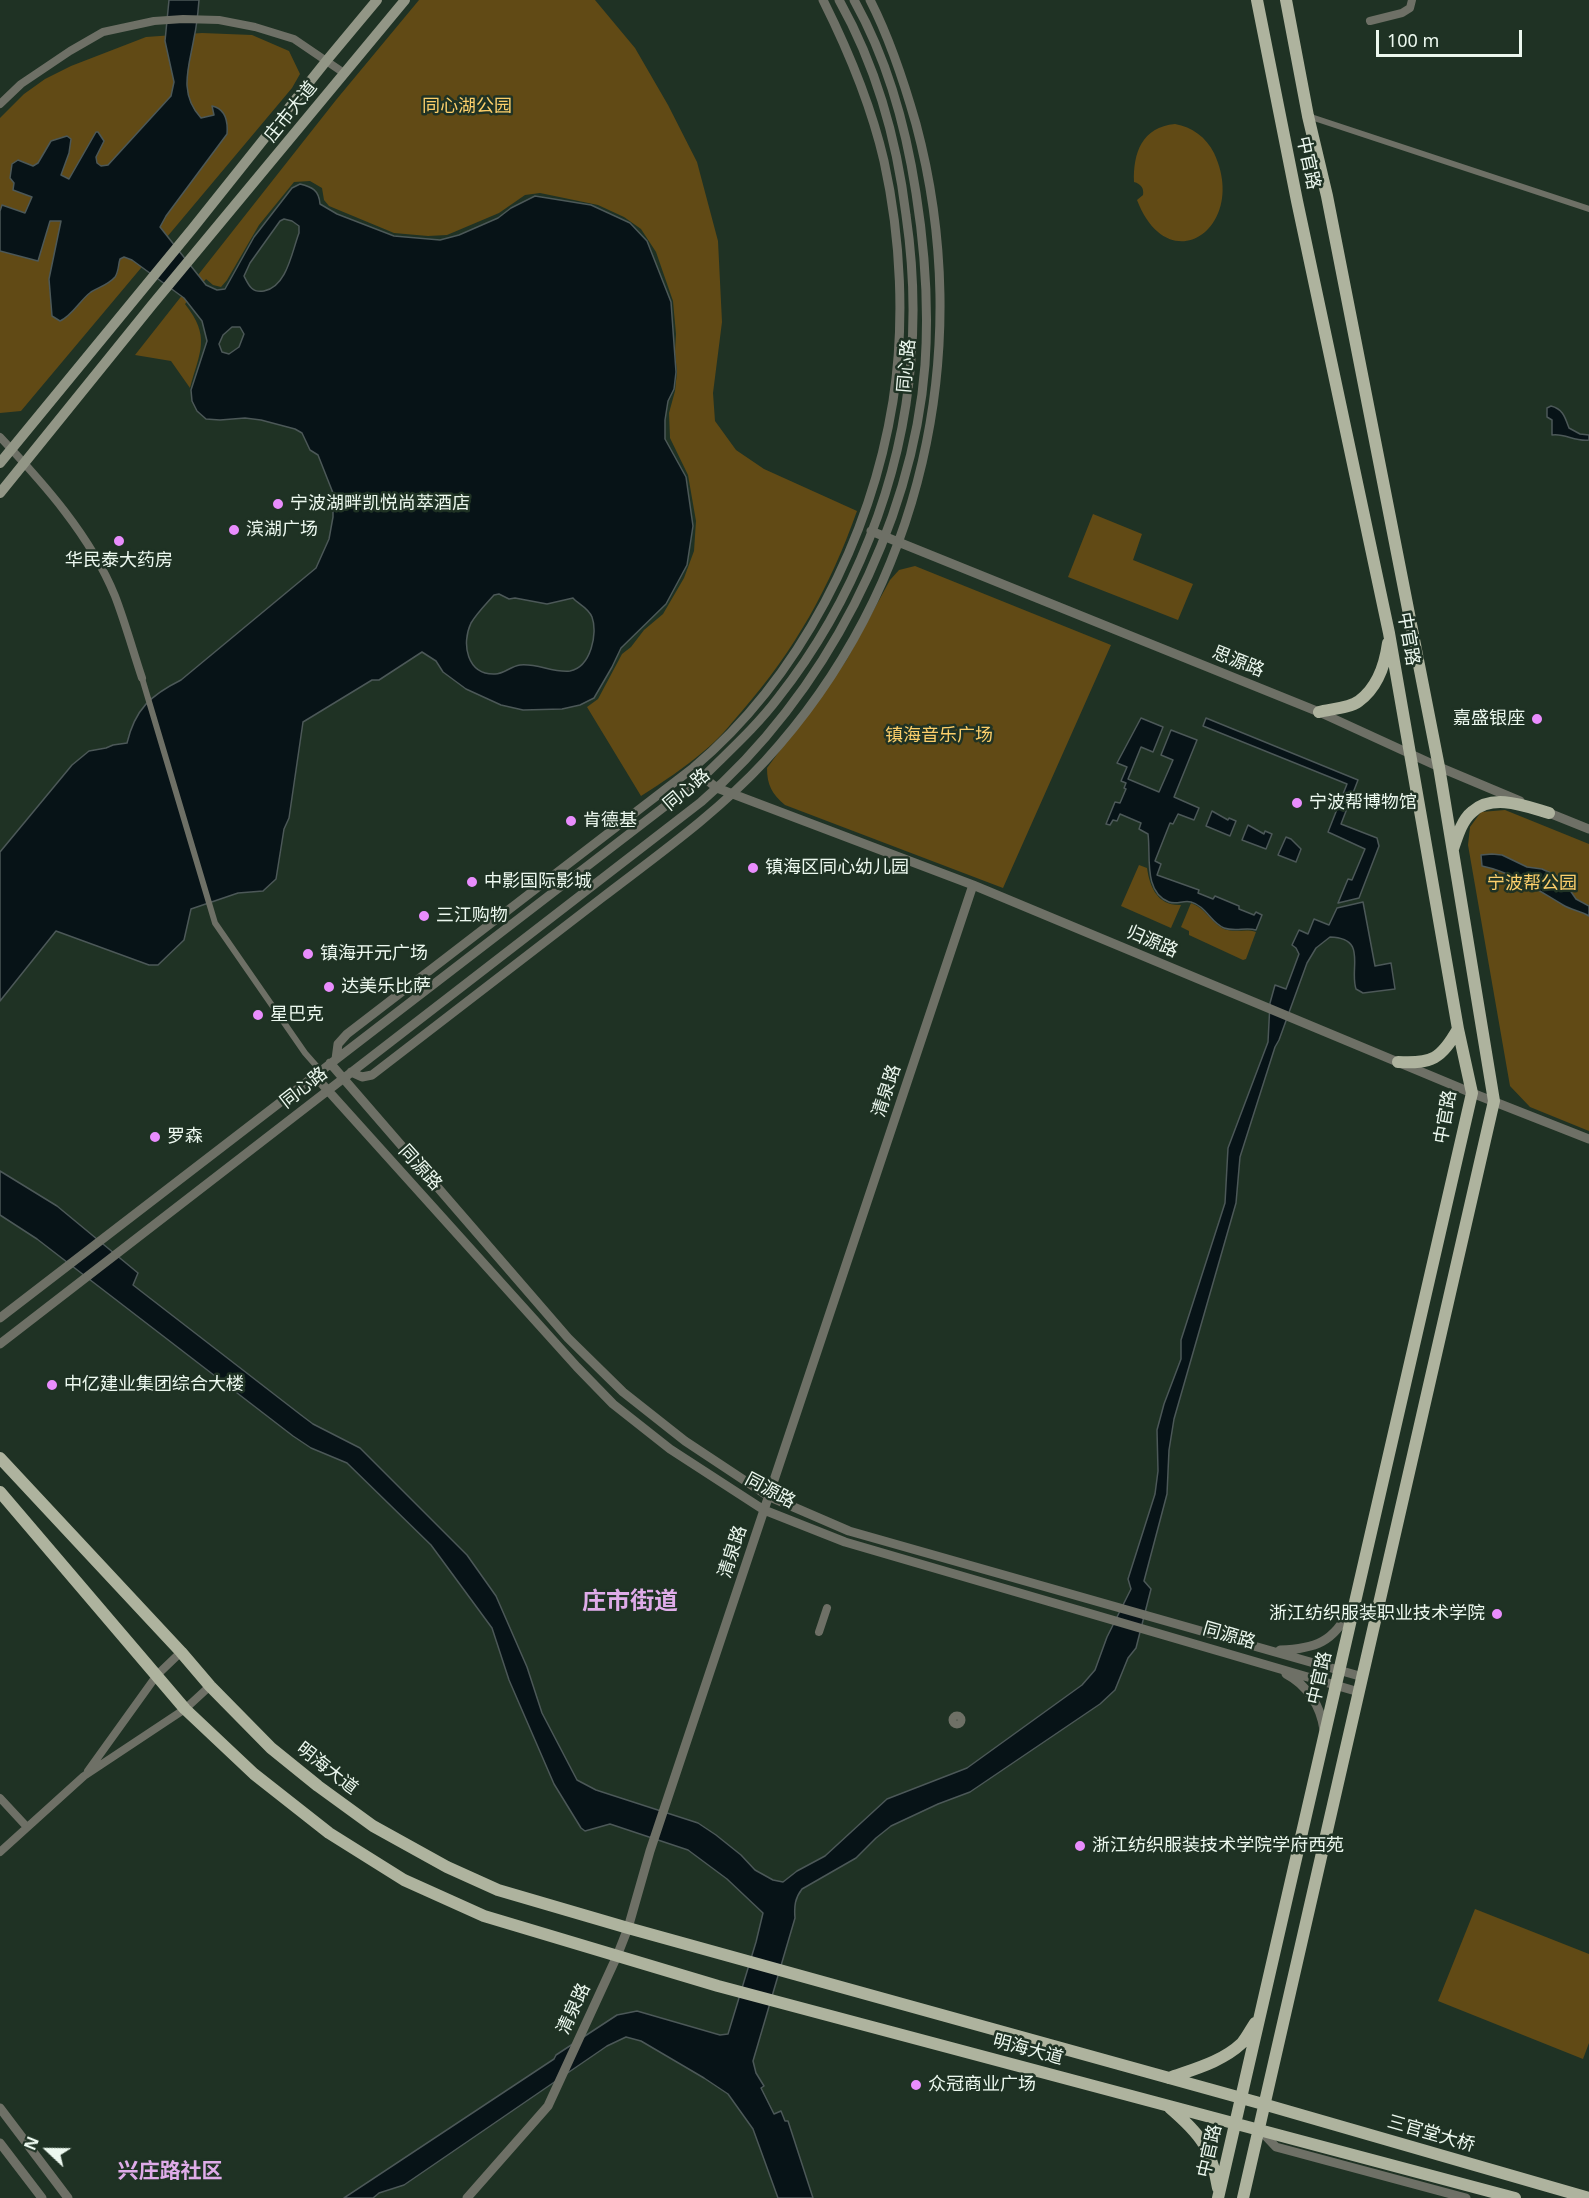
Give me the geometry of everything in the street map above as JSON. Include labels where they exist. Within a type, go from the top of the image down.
[{"type":"main road","name":"庄市大道","points":[[11,449],[377,0]]},
{"type":"main road","name":"庄市大道","points":[[25,462],[405,0]]},
{"type":"main road","name":"中官路","points":[[1218,2196],[1341,1670],[1472,1093],[1458,1029],[1389,633],[1297,201],[1257,0]]},
{"type":"main road","name":"中官路","points":[[1243,2198],[1494,1101],[1439,767],[1327,196],[1308,116],[1286,0]]},
{"type":"main road","points":[[0,463],[11,449]]},
{"type":"main road","points":[[0,493],[25,462]]},
{"type":"main road","points":[[1319,712],[1358,702],[1376,683],[1386,658],[1389,633]]},
{"type":"main road","points":[[1452,850],[1467,818],[1487,803],[1516,803],[1549,813]]},
{"type":"main road","points":[[1398,1062],[1421,1064],[1435,1058],[1447,1047],[1458,1029]]},
{"type":"main road","name":"明海大道","points":[[0,1458],[210,1686],[271,1748],[373,1826],[447,1867],[498,1890],[628,1928],[1263,2104]]},
{"type":"main road","points":[[0,1492],[185,1709],[254,1774],[320,1826],[404,1880],[484,1916],[617,1956]]},
{"type":"main road","name":"明海大道","points":[[617,1956],[790,2006],[1235,2124],[1258,2128]]},
{"type":"main road","points":[[1168,2078],[1223,2057],[1243,2042],[1261,2014]]},
{"type":"main road","name":"三官堂大桥","points":[[1263,2104],[1583,2196]]},
{"type":"main road","points":[[1167,2105],[1192,2127],[1207,2148],[1214,2164],[1218,2196]]},
{"type":"main road","points":[[1258,2128],[1515,2198]]},
{"type":"street","points":[[333,1061],[338,1044],[347,1034],[693,768],[726,739],[778,676],[817,616],[841,568],[864,513],[882,454],[893,400],[898,337],[899,279],[894,219],[884,161],[867,102],[849,52],[823,0]]},
{"type":"street","name":"同心路","points":[[0,1318],[69,1267],[317,1072],[507,930],[704,777],[753,728],[779,697],[805,660],[845,591],[886,493],[906,404],[912,360],[911,251],[897,152],[876,83],[839,0]]},
{"type":"street","name":"同心路","points":[[0,1344],[717,788],[780,721],[806,686],[855,603],[899,497],[919,410],[925,366],[926,262],[911,158],[891,84],[854,0]]},
{"type":"street","points":[[347,1075],[362,1077],[372,1075],[714,812],[767,759],[810,706],[844,654],[879,588],[899,542],[916,492],[934,402],[940,338],[940,277],[936,223],[922,148],[908,97],[870,0]]},
{"type":"street","points":[[1370,21],[1402,13],[1410,8],[1412,0]]},
{"type":"street","points":[[0,104],[21,84],[103,32],[154,21],[219,20],[255,27],[294,39],[344,73]]},
{"type":"street","points":[[1308,116],[1589,209]]},
{"type":"street","points":[[0,437],[25,462],[91,549],[114,595],[142,678],[215,923],[317,1072]]},
{"type":"street","name":"思源路","points":[[871,531],[1319,712],[1439,767],[1589,829]]},
{"type":"street","name":"归源路","points":[[704,777],[717,788],[973,885],[1472,1093],[1589,1139]]},
{"type":"street","name":"清泉路","points":[[467,2198],[548,2106],[628,1928],[669,1793],[973,885]]},
{"type":"street","name":"同源路","points":[[333,1061],[568,1338],[623,1392],[685,1441],[768,1496],[849,1531],[1363,1677]]},
{"type":"street","name":"同源路","points":[[317,1072],[328,1091],[613,1404],[670,1449],[764,1510],[845,1542],[1359,1692]]},
{"type":"street","points":[[1268,1650],[1312,1647],[1324,1641],[1337,1631],[1357,1593]]},
{"type":"street","points":[[819,1632],[827,1608]]},
{"type":"street","points":[[84,1776],[156,1675],[181,1652]]},
{"type":"street","points":[[1265,1664],[1295,1679],[1309,1693],[1319,1708],[1325,1737]]},
{"type":"street","points":[[0,1851],[84,1776],[185,1709],[210,1686]]},
{"type":"street","points":[[0,1798],[27,1827]]},
{"type":"street","points":[[0,2108],[68,2198]]},
{"type":"street","points":[[1258,2128],[1276,2147],[1466,2198]]},
{"type":"street","points":[[0,2143],[42,2198]]},
{"type":"green space","name":"同心湖公园","points":[[419,0],[595,0],[635,48],[697,162],[718,241],[722,322],[713,393],[715,421],[736,450],[764,469],[857,511],[823,592],[779,665],[709,747],[641,796],[587,707],[598,699],[622,654],[631,647],[644,630],[663,614],[684,578],[694,551],[696,521],[688,475],[670,438],[669,413],[677,372],[673,301],[656,252],[641,229],[624,217],[598,205],[540,193],[525,195],[499,213],[447,235],[394,233],[329,206],[324,200],[322,188],[310,181],[294,182],[259,225],[221,287],[213,285],[206,279],[185,304],[201,335],[200,354],[190,388],[171,361],[135,355],[336,100]]},
{"type":"green space","points":[[202,33],[252,35],[289,51],[300,74],[292,88],[21,411],[0,413],[0,118],[24,94],[45,79],[71,66],[146,37]]},
{"type":"green space","points":[[1175,124],[1193,130],[1207,142],[1214,153],[1222,180],[1221,203],[1213,222],[1201,235],[1185,241],[1167,238],[1151,225],[1137,200],[1143,195],[1142,188],[1134,182],[1135,161],[1142,143],[1155,130]]},
{"type":"green space","points":[[1093,514],[1142,534],[1133,560],[1193,584],[1178,620],[1068,577]]},
{"type":"green space","name":"镇海音乐广场","points":[[915,566],[1111,645],[1003,888],[785,805],[769,784],[767,768],[846,661],[890,580],[899,570]]},
{"type":"green space","name":"宁波帮公园","points":[[1505,810],[1589,844],[1589,1131],[1530,1107],[1510,1086],[1468,845],[1470,827],[1481,812]]},
{"type":"green space","points":[[1139,865],[1147,868],[1153,889],[1161,899],[1173,905],[1181,905],[1171,928],[1121,906]]},
{"type":"green space","points":[[1191,903],[1222,928],[1231,931],[1256,932],[1246,959],[1243,960],[1189,935],[1189,931],[1181,927]]},
{"type":"green space","points":[[1475,1909],[1589,1954],[1589,2043],[1583,2059],[1438,2001]]},
{"type":"shaded area","points":[[169,0],[199,0],[187,89],[194,109],[201,118],[214,115],[212,106],[223,113],[227,134],[160,227],[206,285],[217,290],[225,289],[254,237],[292,188],[300,184],[314,190],[320,204],[337,214],[394,236],[440,240],[459,235],[498,218],[511,208],[535,196],[591,205],[630,223],[647,241],[671,302],[676,372],[674,389],[668,401],[665,439],[686,477],[693,526],[687,565],[666,604],[621,648],[594,698],[580,705],[562,709],[523,710],[501,705],[466,689],[443,672],[436,661],[422,652],[379,680],[372,680],[303,722],[289,818],[284,829],[276,879],[263,891],[238,893],[191,909],[184,940],[158,965],[149,965],[56,931],[0,1001],[0,852],[72,765],[89,751],[127,743],[130,731],[146,704],[161,691],[181,680],[316,568],[329,539],[333,517],[333,493],[318,455],[310,450],[302,433],[261,420],[206,419],[197,411],[192,401],[191,390],[207,341],[202,321],[184,298],[132,260],[124,257],[120,259],[117,272],[112,280],[91,292],[60,321],[52,316],[49,279],[61,221],[50,221],[38,261],[0,251],[2,205],[25,213],[32,197],[13,190],[14,183],[10,178],[12,164],[18,160],[33,166],[38,163],[51,141],[67,136],[71,139],[69,153],[61,175],[69,179],[98,132],[104,141],[96,157],[97,163],[101,166],[108,165],[171,96],[174,82],[165,41]],"holes":[[[284,219],[299,226],[299,233],[288,267],[272,288],[264,291],[254,290],[244,276],[250,263],[280,221]],[[232,327],[240,327],[244,334],[239,347],[229,354],[222,352],[219,344],[223,335]],[[499,594],[509,599],[547,604],[573,598],[588,611],[594,624],[593,640],[588,656],[583,663],[570,671],[526,665],[495,674],[478,669],[469,657],[468,631],[473,619],[494,595]]]},
{"type":"shaded area","points":[[1551,406],[1561,411],[1569,428],[1580,434],[1589,435],[1589,440],[1552,435],[1552,420],[1547,417],[1547,408]]},
{"type":"shaded area","points":[[1141,718],[1163,727],[1153,752],[1141,747],[1128,779],[1159,792],[1173,760],[1161,755],[1171,730],[1197,740],[1174,797],[1199,808],[1194,820],[1178,814],[1173,824],[1170,823],[1155,861],[1161,864],[1157,875],[1199,890],[1198,893],[1213,899],[1215,896],[1254,915],[1256,912],[1262,915],[1256,930],[1224,928],[1196,904],[1172,903],[1161,897],[1152,882],[1148,834],[1139,829],[1141,823],[1120,814],[1117,821],[1113,820],[1110,825],[1106,824],[1115,802],[1120,803],[1126,789],[1124,788],[1126,783],[1121,781],[1127,767],[1117,763]]},
{"type":"shaded area","points":[[1206,718],[1358,780],[1341,824],[1377,838],[1379,846],[1359,898],[1338,903],[1348,879],[1352,880],[1365,849],[1328,832],[1347,784],[1203,726]]},
{"type":"shaded area","points":[[1212,811],[1228,820],[1229,818],[1236,821],[1230,836],[1206,826]]},
{"type":"shaded area","points":[[1248,825],[1264,834],[1265,831],[1272,834],[1266,849],[1242,840]]},
{"type":"shaded area","points":[[1286,837],[1301,849],[1296,862],[1278,855]]},
{"type":"shaded area","points":[[1481,855],[1502,855],[1527,867],[1542,869],[1557,876],[1576,899],[1589,906],[1589,916],[1566,907],[1515,877],[1482,866]]},
{"type":"shaded area","points":[[1363,902],[1375,966],[1391,963],[1395,989],[1363,993],[1356,989],[1353,948],[1342,939],[1330,937],[1316,948],[1307,963],[1275,1047],[1240,1157],[1236,1203],[1174,1419],[1169,1450],[1167,1494],[1144,1581],[1151,1589],[1136,1648],[1128,1658],[1115,1690],[1100,1704],[970,1792],[891,1826],[856,1858],[802,1889],[798,1896],[795,1918],[753,2061],[756,2073],[764,2086],[761,2088],[774,2114],[781,2111],[785,2121],[788,2121],[813,2198],[778,2198],[753,2129],[728,2094],[641,2041],[626,2037],[607,2046],[404,2185],[379,2193],[373,2198],[344,2198],[617,2015],[637,2011],[720,2035],[728,2034],[763,1913],[727,1879],[688,1850],[610,1824],[585,1831],[581,1828],[554,1784],[509,1680],[492,1628],[431,1545],[347,1463],[311,1448],[293,1436],[37,1239],[0,1215],[0,1171],[57,1206],[138,1273],[133,1285],[301,1415],[313,1424],[360,1448],[467,1555],[496,1596],[527,1667],[542,1713],[577,1780],[596,1790],[698,1823],[741,1855],[755,1870],[773,1880],[783,1882],[797,1871],[825,1856],[887,1799],[967,1768],[1082,1685],[1095,1670],[1107,1637],[1131,1589],[1128,1579],[1155,1494],[1158,1471],[1157,1430],[1181,1359],[1181,1340],[1225,1203],[1228,1148],[1268,1042],[1270,1003],[1275,985],[1286,989],[1299,954],[1292,945],[1299,930],[1308,934],[1314,919],[1329,925],[1337,908]]},
{"type":"place","name":"宁波湖畔凯悦尚萃酒店","points":[[278,504]]},
{"type":"place","name":"滨湖广场","points":[[234,530]]},
{"type":"place","name":"华民泰大药房","points":[[119,541]]},
{"type":"place","name":"嘉盛银座","points":[[1537,719]]},
{"type":"place","name":"宁波帮博物馆","points":[[1297,803]]},
{"type":"place","name":"肯德基","points":[[571,821]]},
{"type":"place","name":"镇海区同心幼儿园","points":[[753,868]]},
{"type":"place","name":"中影国际影城","points":[[472,882]]},
{"type":"place","name":"三江购物","points":[[424,916]]},
{"type":"place","name":"镇海开元广场","points":[[308,954]]},
{"type":"place","name":"达美乐比萨","points":[[329,987]]},
{"type":"place","name":"星巴克","points":[[258,1015]]},
{"type":"place","name":"罗森","points":[[155,1137]]},
{"type":"place","name":"中亿建业集团综合大楼","points":[[52,1385]]},
{"type":"place","name":"浙江纺织服装职业技术学院","points":[[1497,1614]]},
{"type":"place","name":"浙江纺织服装技术学院学府西苑","points":[[1080,1846]]},
{"type":"place","name":"众冠商业广场","points":[[916,2085]]},
{"type":"district","name":"庄市街道","points":[[630,1602]]},
{"type":"district","name":"兴庄路社区","points":[[170,2172]]}]
